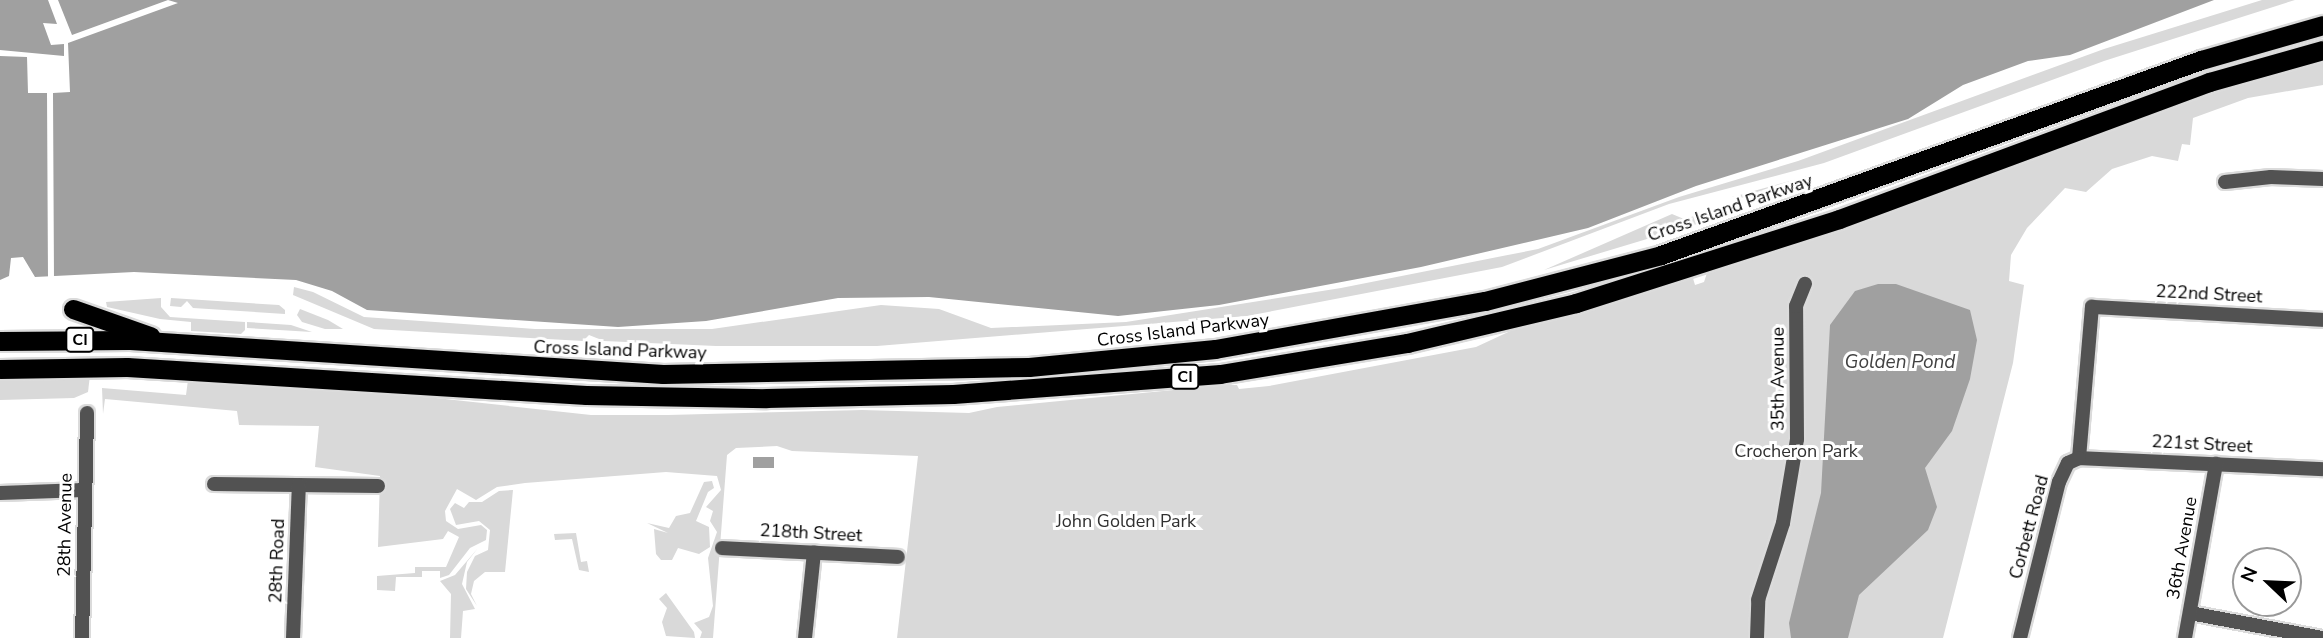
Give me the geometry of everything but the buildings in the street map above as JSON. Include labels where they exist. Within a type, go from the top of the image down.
[{"type":"highway","name":"Cross Island Parkway","points":[[0,341],[160,342],[571,371],[755,374],[1030,368],[1279,340],[1485,302],[1661,255],[2174,69],[2323,25]]},
{"type":"highway","name":"CI","points":[[0,369],[127,367],[586,395],[766,398],[953,394],[1220,374],[1407,343],[1576,303],[1839,219],[2209,82],[2323,50]]},
{"type":"highway","points":[[74,309],[160,342]]},
{"type":"street","points":[[2225,182],[2271,177],[2323,179]]},
{"type":"street","name":"35th Avenue","points":[[1757,638],[1758,600],[1783,523],[1797,439],[1796,306],[1805,284]]},
{"type":"street","name":"222nd Street","points":[[2079,458],[2092,307],[2323,320]]},
{"type":"street","name":"28th Avenue","points":[[82,638],[87,413]]},
{"type":"street","name":"221st Street","points":[[2079,458],[2323,469]]},
{"type":"street","name":"Corbett Road","points":[[2020,638],[2059,482],[2068,463],[2079,458]]},
{"type":"street","name":"36th Avenue","points":[[2185,638],[2216,464]]},
{"type":"street","points":[[214,484],[378,486]]},
{"type":"street","name":"28th Road","points":[[293,638],[299,485]]},
{"type":"street","points":[[0,493],[84,490]]},
{"type":"street","name":"218th Street","points":[[722,548],[898,557]]},
{"type":"street","points":[[805,638],[814,552]]},
{"type":"street","points":[[2190,613],[2322,638]]},
{"type":"green space","points":[[2262,0],[2295,0],[2104,61],[1824,163],[1669,204],[1502,267],[1247,316],[877,346],[716,346],[604,341],[589,335],[583,341],[374,329],[293,295],[294,287],[313,292],[364,317],[535,329],[712,329],[881,305],[939,309],[991,328],[1126,322],[1341,288],[1538,249],[1679,197],[1798,161],[2104,49]]},
{"type":"green space","name":"Crocheron Park","points":[[2323,59],[2323,85],[2248,98],[2193,118],[2190,145],[2182,144],[2178,161],[2152,156],[2112,169],[2086,192],[2065,188],[2027,228],[2011,255],[2009,281],[2024,285],[2013,363],[1943,638],[897,638],[918,456],[792,451],[777,446],[736,448],[727,455],[713,638],[700,638],[702,632],[694,623],[709,617],[713,606],[708,558],[717,532],[710,521],[713,511],[706,507],[721,490],[717,476],[666,472],[525,483],[497,487],[476,500],[457,489],[445,511],[446,521],[458,529],[481,525],[487,530],[486,540],[470,548],[449,575],[440,578],[440,571],[422,571],[422,577],[396,577],[395,591],[377,590],[377,576],[415,573],[415,567],[446,567],[459,537],[448,531],[443,539],[378,547],[380,476],[315,467],[319,426],[239,425],[237,411],[105,399],[103,414],[102,388],[186,395],[188,380],[436,398],[591,415],[862,410],[969,413],[997,407],[1225,385],[1237,385],[1239,389],[1269,386],[1476,347],[1519,327],[1692,275],[1695,285],[1704,282],[1708,270],[2207,90]]},
{"type":"green space","points":[[1808,176],[1753,198],[1732,197]]},
{"type":"green space","points":[[1719,209],[1730,214],[1544,270],[1672,214],[1684,219]]},
{"type":"green space","points":[[161,298],[161,307],[170,317],[245,322],[245,330],[241,334],[191,331],[191,322],[160,319],[107,307],[106,302]]},
{"type":"green space","points":[[171,298],[279,305],[285,310],[285,314],[193,308],[187,301],[181,307],[170,306]]},
{"type":"green space","points":[[300,309],[343,329],[325,329],[302,322],[297,315]]},
{"type":"green space","points":[[247,322],[291,325],[312,332],[247,328]]},
{"type":"green space","points":[[0,375],[90,375],[88,392],[74,398],[0,400]]},
{"type":"green space","points":[[712,481],[714,488],[708,492],[696,521],[709,527],[710,547],[699,554],[678,548],[672,560],[661,560],[656,554],[654,529],[668,533],[647,523],[669,528],[676,516],[690,513],[704,482]]},
{"type":"green space","points":[[513,490],[505,572],[485,572],[474,581],[471,594],[477,606],[466,589],[467,572],[475,556],[488,550],[490,530],[479,521],[456,525],[450,509],[455,503],[464,508],[469,502],[482,502],[499,491]]},
{"type":"green space","points":[[576,533],[581,562],[587,561],[589,572],[579,570],[572,539],[555,540],[554,534]]},
{"type":"green space","points":[[478,548],[467,562],[462,584],[475,609],[463,611],[461,638],[450,638],[451,594],[440,581],[455,575]]},
{"type":"green space","points":[[666,593],[694,632],[695,638],[666,636],[662,622],[667,608],[659,599]]},
{"type":"water","points":[[0,0],[2214,0],[2070,55],[2028,61],[1963,85],[1908,119],[1696,186],[1588,228],[1421,267],[1219,305],[1118,316],[929,297],[838,298],[706,321],[618,327],[367,310],[332,291],[296,280],[134,272],[35,277],[23,257],[11,258],[9,276],[0,280]]},
{"type":"water","name":"Golden Pond","points":[[1878,284],[1896,284],[1970,310],[1977,340],[1970,379],[1952,431],[1925,468],[1937,507],[1928,530],[1859,595],[1848,638],[1791,638],[1789,623],[1821,493],[1830,325],[1855,291]]},
{"type":"water","points":[[753,457],[774,457],[774,468],[753,468]]},
{"type":"pier","points":[[48,0],[58,0],[72,35],[168,0],[178,3],[68,43],[70,92],[53,93],[54,279],[48,280],[47,93],[28,93],[27,57],[0,56],[0,50],[64,56],[64,44],[51,45],[43,23],[57,24]]},
{"type":"park label","name":"John Golden Park","points":[[1126,521]]}]
